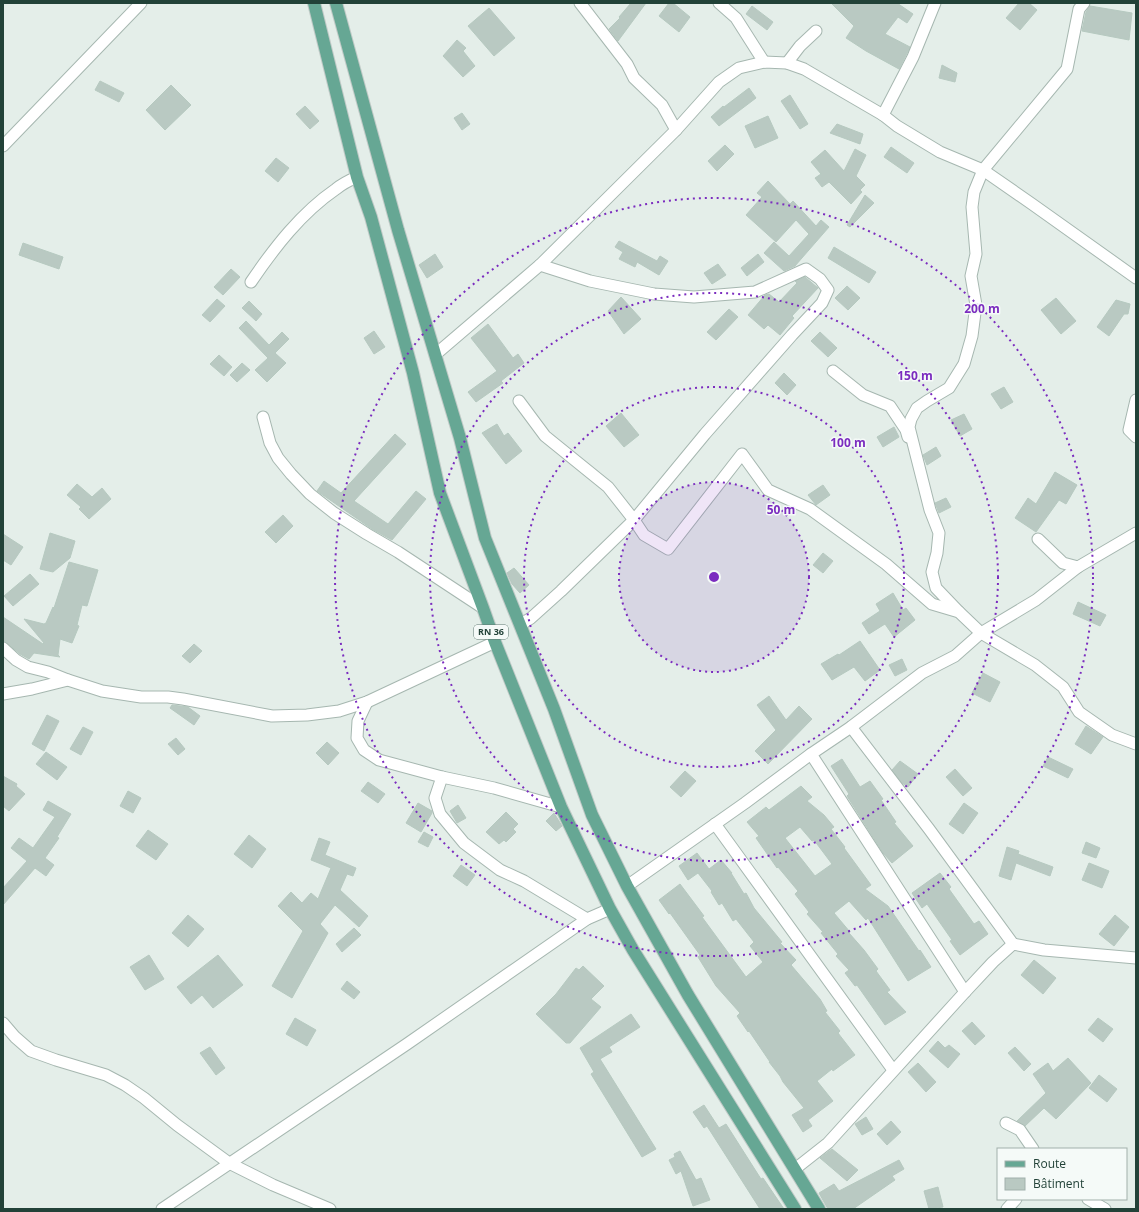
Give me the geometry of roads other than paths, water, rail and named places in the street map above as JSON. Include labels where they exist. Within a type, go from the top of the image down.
[{"type":"main road","name":"RN 36","points":[[314,3],[357,176],[371,217],[413,373],[440,493],[495,642],[560,807],[610,909],[633,950],[795,1209]]},
{"type":"main road","name":"RN 36","points":[[336,3],[398,230],[460,438],[485,538],[554,709],[592,815],[627,886],[688,995],[819,1209]]},
{"type":"street","points":[[3,146],[141,3]]},
{"type":"street","points":[[580,3],[627,64],[634,78],[662,105],[676,130]]},
{"type":"street","points":[[719,3],[736,18],[764,62]]},
{"type":"street","points":[[883,115],[913,57],[935,3]]},
{"type":"street","points":[[1084,3],[1079,9],[1067,69],[983,170],[974,192],[972,207],[976,254],[971,276],[976,305],[972,336],[964,364],[949,388],[917,408],[911,419],[909,427],[930,510],[939,533],[937,553],[932,572],[936,588],[981,633],[1035,665],[1063,687],[1079,712],[1112,735],[1136,744]]},
{"type":"street","points":[[787,63],[800,46],[816,31]]},
{"type":"street","points":[[436,354],[540,265],[676,130],[719,82],[739,68],[764,62],[787,63],[804,70],[883,115],[897,126],[940,152],[983,170],[1136,278]]},
{"type":"street","points":[[251,282],[269,256],[316,204],[336,188],[357,176]]},
{"type":"street","points":[[520,625],[531,618],[561,591],[634,520],[706,434],[792,335],[822,303],[828,290],[820,279],[806,269],[755,292],[694,298],[654,294],[590,281],[540,265]]},
{"type":"street","points":[[833,371],[863,396],[890,406],[906,430],[919,466]]},
{"type":"street","points":[[1136,400],[1129,430],[1136,437]]},
{"type":"street","points":[[519,401],[545,436],[608,487],[644,535],[668,548],[742,454],[768,490],[810,509],[886,564],[932,604],[959,612]]},
{"type":"street","points":[[264,417],[270,443],[278,458],[310,494],[334,513],[398,552],[483,608]]},
{"type":"street","points":[[627,886],[851,727],[922,673],[955,656],[981,633],[1036,600],[1078,567],[1136,533]]},
{"type":"street","points":[[1038,539],[1063,562],[1078,567]]},
{"type":"street","points":[[3,648],[16,660],[28,667],[48,672],[102,691],[184,699],[272,716],[307,715],[339,711],[367,702],[495,642]]},
{"type":"street","points":[[3,694],[32,689],[68,680]]},
{"type":"street","points":[[367,702],[358,722],[357,738],[364,750],[379,760],[442,777],[494,788],[560,807]]},
{"type":"street","points":[[851,727],[929,829],[1013,944],[1044,950],[1136,958]]},
{"type":"street","points":[[812,754],[965,992]]},
{"type":"street","points":[[442,777],[435,798],[440,814],[464,843],[500,870],[524,881],[587,919]]},
{"type":"street","points":[[715,824],[893,1070]]},
{"type":"street","points":[[162,1209],[407,1044],[587,919],[610,909]]},
{"type":"street","points":[[795,1169],[828,1143],[965,992],[993,962],[1013,944]]},
{"type":"street","points":[[3,1023],[15,1038],[31,1051],[106,1075],[125,1085],[229,1163],[273,1185],[330,1209]]},
{"type":"street","points":[[1006,1123],[1020,1130],[1032,1148]]},
{"type":"street","points":[[1007,1209],[1015,1200]]},
{"type":"street","points":[[1090,1200],[1105,1209]]}]
